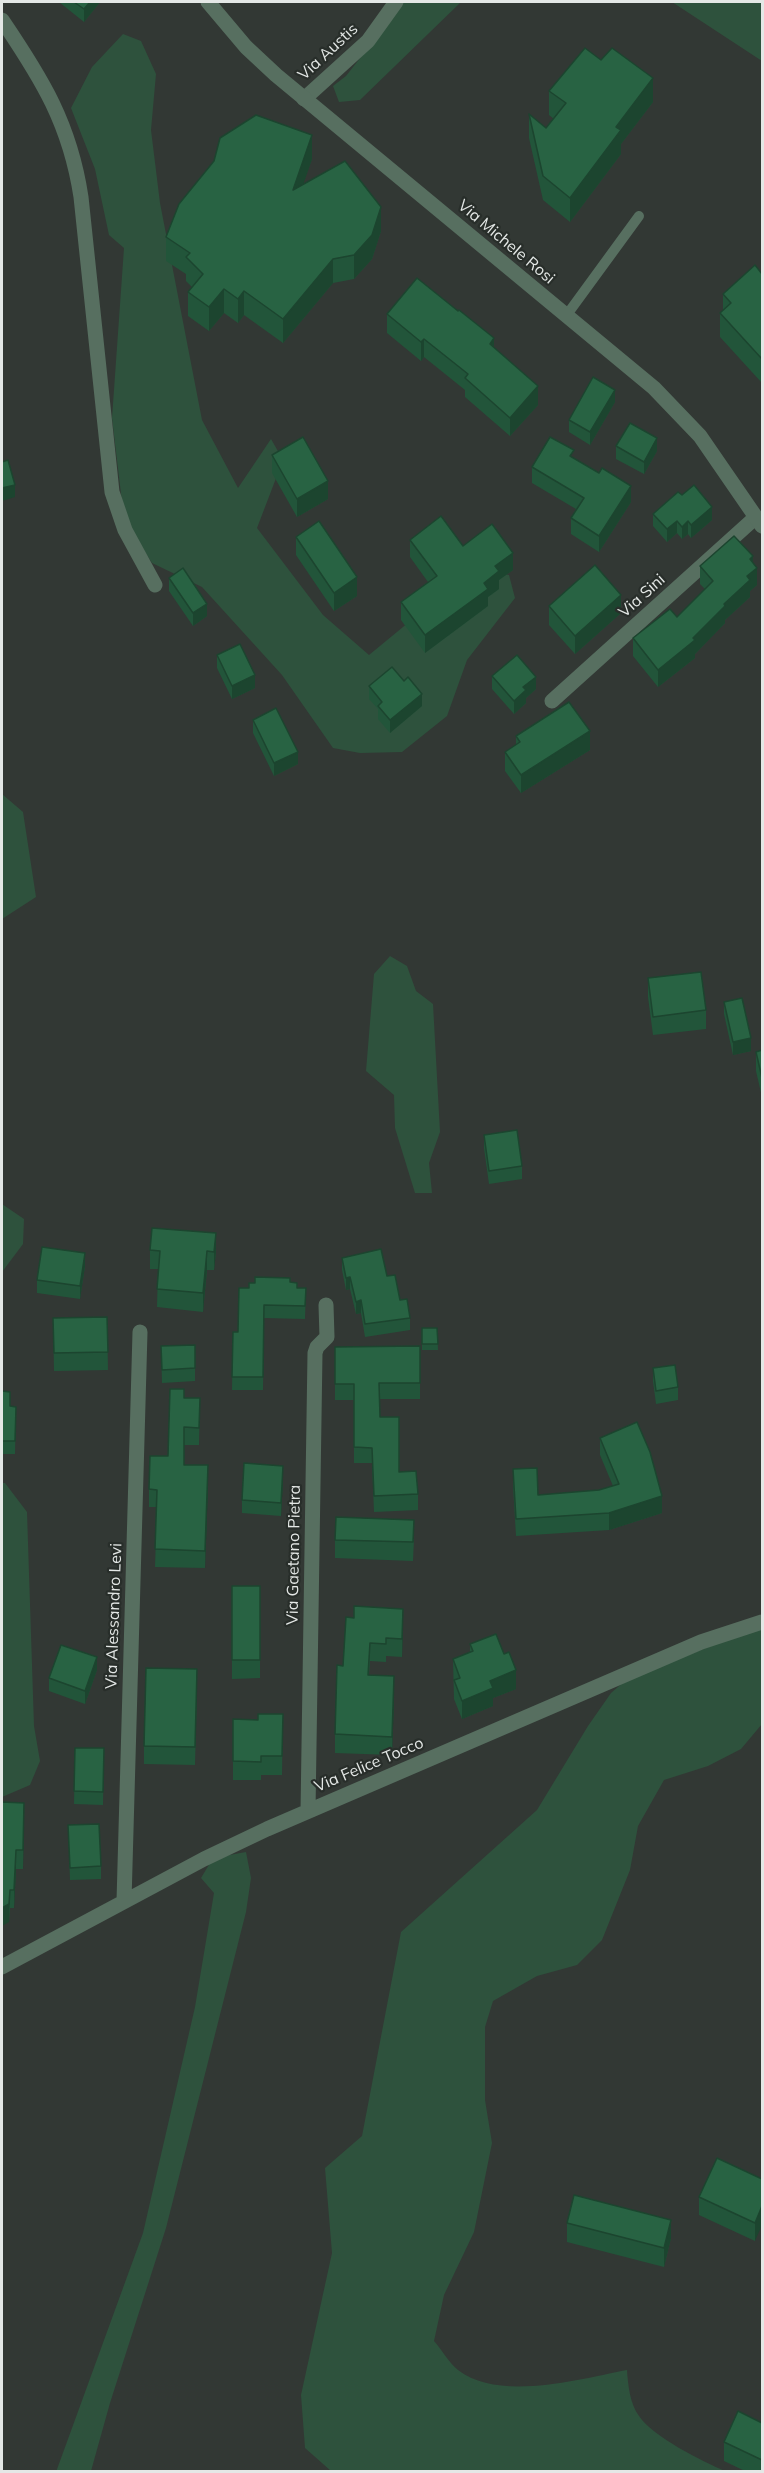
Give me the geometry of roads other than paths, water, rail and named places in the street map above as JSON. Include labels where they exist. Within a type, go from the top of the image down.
[{"type":"street","name":"Via Michele Rosi","points":[[208,2],[257,58],[304,99],[654,388],[677,410],[714,455],[759,522]]},
{"type":"street","name":"Via Austis","points":[[304,99],[368,41],[396,2]]},
{"type":"street","points":[[2,20],[48,90],[72,149],[81,197],[112,492],[125,530],[154,585]]},
{"type":"street","name":"Via Sini","points":[[552,701],[759,522]]},
{"type":"street","name":"Via Gaetano Pietra","points":[[308,1811],[315,1353],[317,1347],[327,1337],[326,1305]]},
{"type":"street","name":"Via Alessandro Levi","points":[[124,1901],[140,1332]]},
{"type":"street","name":"Via Felice Tocco","points":[[2,1967],[204,1858],[701,1642],[762,1622]]},
{"type":"lane","points":[[566,316],[639,216]]}]
